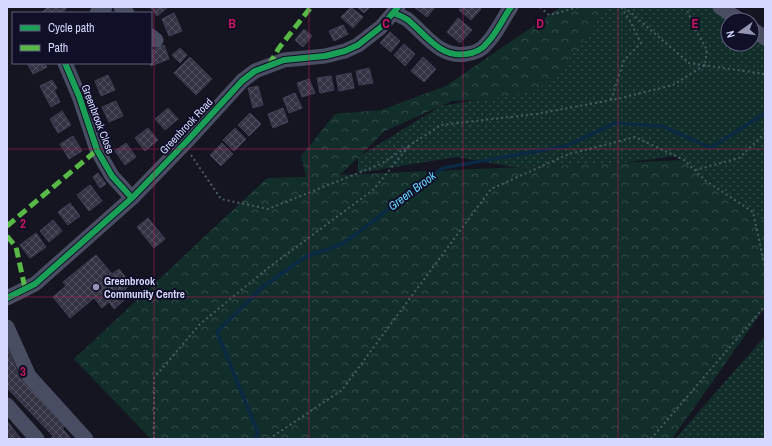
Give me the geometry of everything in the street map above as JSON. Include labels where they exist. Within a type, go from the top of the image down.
[{"type":"street","points":[[396,10],[434,44],[447,53],[456,56],[479,51],[488,43],[511,7]]},
{"type":"street","name":"Greenbrook Road","points":[[7,298],[35,284],[132,198],[184,144],[228,95],[255,71],[284,60],[325,56],[345,51],[358,45],[381,27],[396,10]]},
{"type":"street","name":"Greenbrook Close","points":[[65,64],[79,96],[97,150],[112,176],[132,198]]},
{"type":"street","points":[[7,327],[29,376],[86,439]]},
{"type":"street","points":[[7,405],[37,439]]},
{"type":"path","points":[[540,7],[549,15],[579,7]]},
{"type":"path","points":[[623,7],[689,63],[765,74]]},
{"type":"path","points":[[611,100],[624,60],[641,43],[623,7]]},
{"type":"path","points":[[184,144],[222,199],[268,209],[381,164],[441,125],[536,114],[611,100],[674,85],[705,65],[707,50],[694,27],[686,7]]},
{"type":"path","points":[[695,170],[739,158],[765,133]]},
{"type":"path","points":[[269,439],[342,390],[491,189],[569,154],[635,137],[684,160],[706,181],[753,212],[765,268]]},
{"type":"path","points":[[154,439],[154,378],[200,324],[268,268],[373,190],[411,144]]},
{"type":"path","points":[[651,439],[765,306]]},
{"type":"green space","points":[[561,7],[604,7],[603,14],[562,68],[538,90],[493,99],[452,101],[385,131],[340,175],[684,160],[765,221],[765,307],[672,439],[151,439],[74,359],[267,178],[306,177],[301,156],[335,114],[381,110],[446,86]]},
{"type":"green space","points":[[599,7],[718,7],[722,12],[720,12],[720,52],[760,52],[760,35],[765,38],[765,222],[675,156],[621,163],[515,167],[456,157],[358,173],[358,157],[441,106],[538,90]]},
{"type":"green space","points":[[765,336],[765,439],[675,439]]},
{"type":"building","points":[[48,7],[65,7],[66,9],[62,12],[42,12]]},
{"type":"building","points":[[150,7],[168,7],[157,16]]},
{"type":"building","points":[[351,7],[363,17],[353,28],[341,17]]},
{"type":"building","points":[[357,7],[370,7],[364,13]]},
{"type":"building","points":[[414,7],[435,7],[427,17]]},
{"type":"building","points":[[461,7],[479,7],[481,9],[471,20],[459,10]]},
{"type":"building","points":[[174,13],[182,31],[169,36],[162,19]]},
{"type":"building","points":[[458,18],[472,30],[460,43],[447,32]]},
{"type":"building","points":[[343,25],[348,34],[334,41],[329,31]]},
{"type":"building","points":[[304,29],[312,36],[303,47],[295,40]]},
{"type":"building","points":[[390,32],[400,41],[391,52],[380,43]]},
{"type":"building","points":[[404,44],[415,54],[405,66],[394,55]]},
{"type":"building","points":[[164,45],[169,59],[151,66],[152,51]]},
{"type":"building","points":[[180,48],[187,55],[180,63],[172,55]]},
{"type":"building","points":[[190,57],[212,79],[196,95],[174,73]]},
{"type":"building","points":[[423,57],[436,69],[424,82],[411,71]]},
{"type":"building","points":[[28,64],[45,64],[47,67],[33,74]]},
{"type":"building","points":[[369,68],[373,83],[359,85],[356,71]]},
{"type":"building","points":[[351,73],[354,88],[339,91],[336,76]]},
{"type":"building","points":[[108,75],[115,90],[101,96],[95,81]]},
{"type":"building","points":[[331,76],[334,90],[320,93],[317,78]]},
{"type":"building","points":[[309,79],[315,93],[302,97],[297,83]]},
{"type":"building","points":[[52,80],[57,88],[54,90],[60,102],[51,107],[40,86]]},
{"type":"building","points":[[258,86],[263,105],[253,108],[248,88]]},
{"type":"building","points":[[295,93],[302,108],[289,113],[283,98]]},
{"type":"building","points":[[116,101],[123,116],[109,122],[102,107]]},
{"type":"building","points":[[168,108],[178,119],[165,130],[155,119]]},
{"type":"building","points":[[283,108],[288,122],[273,128],[268,114]]},
{"type":"building","points":[[62,111],[71,125],[58,133],[50,119]]},
{"type":"building","points":[[250,113],[261,124],[249,136],[238,125]]},
{"type":"building","points":[[148,128],[158,140],[145,151],[135,138]]},
{"type":"building","points":[[235,128],[246,139],[234,151],[223,140]]},
{"type":"building","points":[[73,136],[82,151],[69,159],[60,144]]},
{"type":"building","points":[[126,143],[136,157],[125,165],[115,151]]},
{"type":"building","points":[[222,143],[233,154],[221,166],[210,155]]},
{"type":"building","points":[[98,173],[106,184],[100,188],[93,177]]},
{"type":"building","points":[[90,185],[102,201],[89,211],[77,195]]},
{"type":"building","points":[[70,203],[80,216],[68,225],[58,212]]},
{"type":"building","points":[[148,218],[165,239],[154,248],[137,227]]},
{"type":"building","points":[[53,220],[62,231],[49,242],[40,231]]},
{"type":"building","points":[[36,233],[46,247],[30,258],[20,245]]},
{"type":"building","name":"Greenbrook Community Centre","points":[[96,255],[112,274],[119,269],[131,284],[125,289],[130,295],[114,309],[109,302],[102,308],[94,298],[70,318],[53,297],[66,286],[63,282]]},
{"type":"building","points":[[7,347],[20,378],[65,426],[62,428],[71,439],[50,439],[53,436],[7,388]]},
{"type":"building","points":[[7,421],[21,439],[7,439]]},
{"type":"waterway","name":"Green Brook","points":[[255,439],[258,433],[217,332],[264,286],[305,257],[342,244],[443,168],[566,146],[615,123],[662,126],[711,148],[765,113]]},
{"type":"marked path","points":[[269,65],[279,48],[311,7]]},
{"type":"marked path","points":[[7,226],[97,150]]},
{"type":"marked path","points":[[7,236],[16,247],[25,288]]},
{"type":"cycle path","points":[[7,298],[35,284],[132,198],[242,81],[255,71],[284,60],[325,56],[345,51],[358,45],[381,27],[398,7]]},
{"type":"cycle path","points":[[394,13],[408,20],[441,49],[457,54],[466,54],[483,48],[494,35],[511,7]]},
{"type":"cycle path","points":[[65,64],[79,96],[97,150],[112,176],[132,198]]},
{"type":"place","name":"Greenbrook Community Centre","points":[[96,287]]}]
